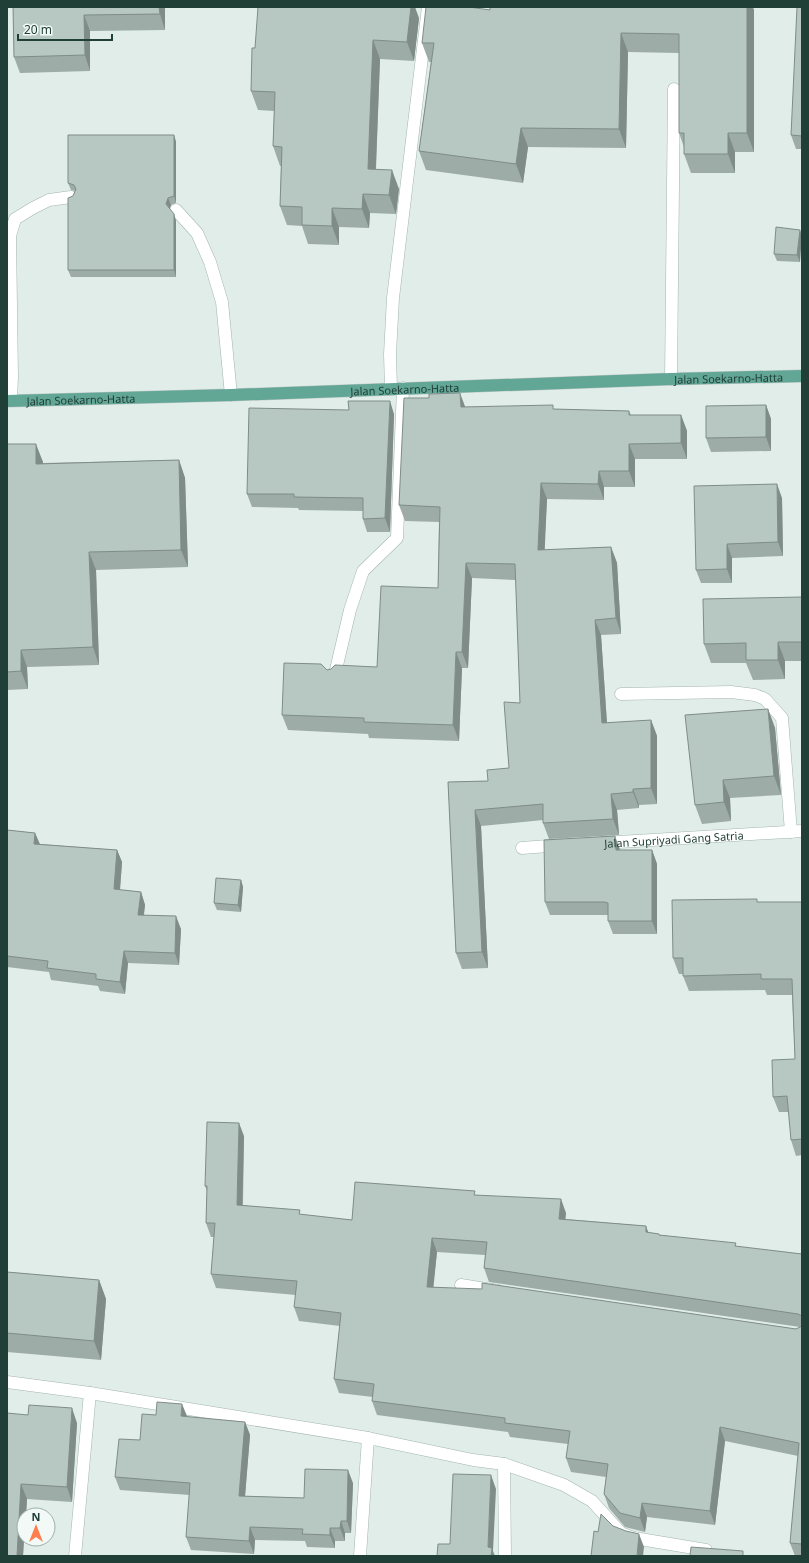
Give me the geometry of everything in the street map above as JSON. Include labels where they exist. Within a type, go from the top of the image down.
[{"type":"main road","name":"Jalan Soekarno-Hatta","points":[[9,400],[231,395],[671,378],[802,376]]},
{"type":"street","points":[[334,678],[350,610],[363,571],[397,538],[397,389],[390,354],[393,298],[428,7]]},
{"type":"street","points":[[671,378],[674,89]]},
{"type":"street","points":[[9,400],[12,377],[10,236],[15,219],[49,200],[71,197]]},
{"type":"street","points":[[176,210],[196,233],[210,262],[222,302],[229,361],[231,395]]},
{"type":"street","points":[[621,694],[731,692],[755,695],[765,699],[782,718],[797,831]]},
{"type":"street","name":"Jalan Supriyadi Gang Satria","points":[[594,844],[797,831]]},
{"type":"street","points":[[522,848],[570,845]]},
{"type":"street","points":[[460,1285],[507,1292]]},
{"type":"street","points":[[7,1382],[90,1393],[368,1438],[473,1460],[504,1464],[564,1485],[592,1501],[621,1533],[634,1538],[719,1552]]},
{"type":"street","points":[[75,1556],[90,1393]]},
{"type":"street","points":[[360,1556],[368,1438]]},
{"type":"street","points":[[504,1464],[504,1556]]},
{"type":"building","points":[[13,7],[159,7],[160,14],[84,15],[85,55],[14,57]]},
{"type":"building","points":[[258,7],[411,7],[407,42],[373,40],[368,169],[392,170],[389,195],[363,194],[362,209],[332,208],[332,226],[302,225],[302,207],[280,206],[282,147],[273,146],[275,92],[251,91],[252,48],[255,48]]},
{"type":"building","points":[[426,7],[469,7],[490,10],[490,7],[747,7],[747,133],[728,133],[728,154],[684,154],[684,133],[679,133],[679,34],[621,33],[619,129],[521,128],[516,164],[419,151],[434,43],[422,43]]},
{"type":"building","points":[[797,7],[802,7],[802,136],[791,135]]},
{"type":"building","points":[[68,135],[174,135],[174,196],[168,198],[166,204],[174,214],[174,270],[68,270],[68,198],[73,196],[76,189],[74,185],[68,183]]},
{"type":"building","points":[[776,227],[800,230],[797,255],[774,254]]},
{"type":"building","points":[[460,393],[461,407],[553,405],[553,409],[629,411],[629,415],[681,415],[681,443],[629,444],[629,471],[599,471],[598,484],[541,483],[538,550],[611,547],[616,618],[595,620],[602,723],[651,720],[651,788],[633,789],[633,792],[611,794],[613,819],[543,823],[543,804],[475,810],[482,952],[456,953],[448,782],[488,781],[487,770],[509,768],[504,702],[520,703],[515,564],[466,563],[462,652],[456,652],[453,725],[364,722],[364,718],[282,715],[284,663],[321,664],[327,670],[331,669],[335,665],[377,667],[381,586],[438,588],[440,507],[399,505],[404,398],[429,398],[429,394]]},
{"type":"building","points":[[348,401],[390,401],[385,518],[363,519],[363,498],[294,497],[294,494],[247,494],[249,408],[349,410]]},
{"type":"building","points":[[766,405],[766,437],[706,438],[706,406]]},
{"type":"building","points":[[7,444],[36,444],[36,464],[179,460],[181,550],[89,552],[93,647],[21,650],[21,671],[7,672]]},
{"type":"building","points":[[777,484],[778,542],[727,544],[727,569],[696,570],[694,486]]},
{"type":"building","points":[[802,597],[802,642],[778,642],[778,660],[746,660],[746,643],[704,644],[703,599]]},
{"type":"building","points":[[768,709],[774,776],[723,780],[724,802],[695,805],[685,715]]},
{"type":"building","points":[[7,830],[35,833],[34,844],[117,850],[114,889],[141,892],[138,915],[176,916],[175,953],[124,951],[120,982],[96,979],[96,974],[47,968],[48,961],[7,956]]},
{"type":"building","points":[[615,836],[616,850],[652,850],[652,921],[608,921],[608,903],[604,902],[545,902],[544,840]]},
{"type":"building","points":[[216,878],[241,880],[238,905],[214,903]]},
{"type":"building","points":[[757,899],[757,902],[802,902],[802,1139],[791,1140],[787,1096],[773,1097],[772,1060],[795,1059],[792,979],[761,979],[761,974],[683,976],[683,958],[673,958],[672,900]]},
{"type":"building","points":[[207,1122],[239,1123],[237,1205],[300,1210],[299,1214],[352,1220],[355,1182],[475,1191],[474,1195],[561,1199],[559,1219],[646,1226],[646,1232],[659,1235],[736,1243],[735,1246],[802,1254],[802,1316],[798,1314],[484,1268],[487,1242],[432,1238],[427,1287],[482,1289],[482,1283],[796,1329],[802,1326],[802,1544],[790,1543],[799,1443],[720,1427],[710,1511],[642,1503],[640,1518],[620,1513],[604,1494],[608,1464],[566,1458],[570,1431],[505,1423],[505,1418],[372,1401],[374,1384],[334,1379],[341,1313],[294,1307],[297,1281],[211,1274],[215,1223],[206,1223],[207,1186],[205,1186]]},
{"type":"building","points":[[7,1272],[99,1280],[94,1341],[7,1333]]},
{"type":"building","points":[[157,1402],[182,1404],[181,1416],[245,1422],[239,1496],[304,1498],[305,1469],[348,1470],[347,1521],[341,1521],[340,1528],[330,1528],[330,1535],[302,1534],[303,1529],[250,1527],[249,1541],[186,1537],[190,1483],[115,1477],[119,1439],[140,1440],[142,1414],[156,1415]]},
{"type":"building","points":[[29,1405],[72,1408],[67,1487],[21,1484],[20,1507],[16,1507],[17,1556],[7,1556],[7,1413],[28,1415]]},
{"type":"building","points":[[453,1474],[491,1475],[488,1547],[492,1548],[491,1556],[437,1556],[438,1544],[450,1544]]},
{"type":"building","points":[[601,1514],[613,1526],[639,1534],[637,1556],[591,1556],[594,1531],[598,1532]]},
{"type":"building","points":[[691,1547],[743,1551],[743,1556],[690,1556]]}]
